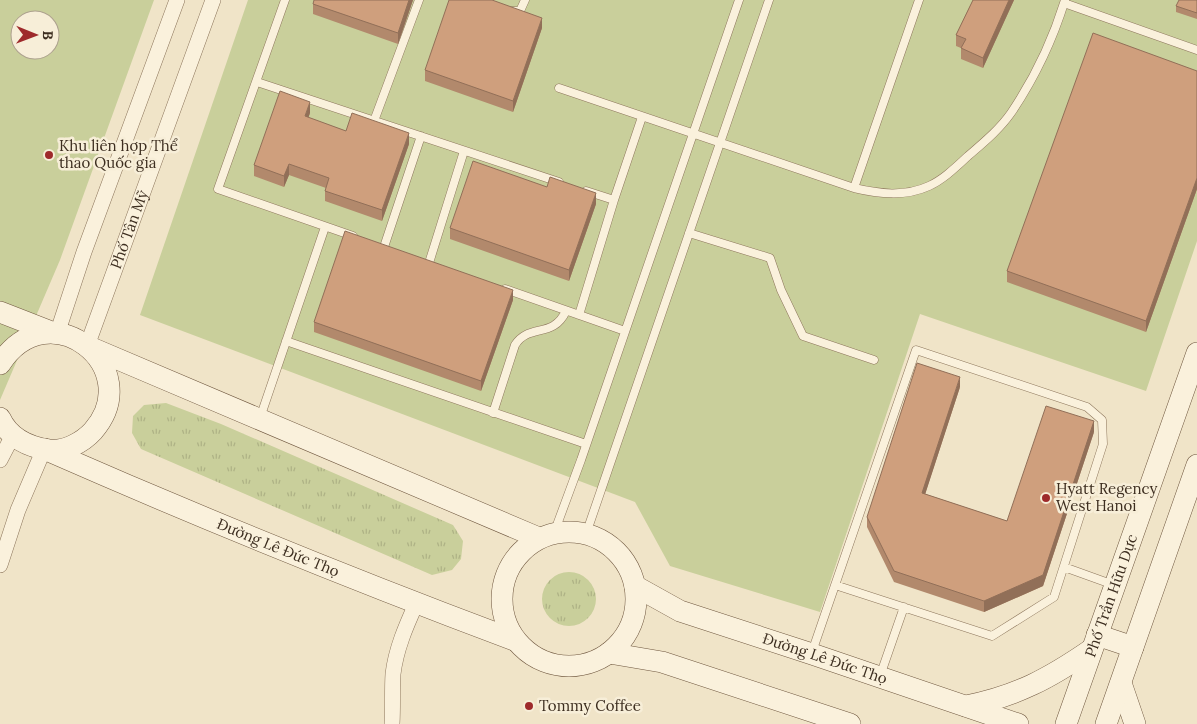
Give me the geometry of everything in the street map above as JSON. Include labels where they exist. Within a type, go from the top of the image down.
[{"type":"main road","points":[[0,312],[57,334],[79,340],[94,352],[104,368],[109,386],[108,405],[100,423],[87,437],[70,447],[52,450],[44,449]]},
{"type":"main road","points":[[0,364],[8,352],[23,340],[42,333],[57,334]]},
{"type":"main road","points":[[87,346],[259,420],[546,535]]},
{"type":"main road","name":"Phố Trần Hữu Dực","points":[[1066,724],[1197,353]]},
{"type":"main road","points":[[0,418],[6,435]]},
{"type":"main road","name":"Đường Lê Đức Thọ","points":[[6,435],[32,447],[44,449],[130,487],[416,604],[514,640]]},
{"type":"main road","points":[[1106,724],[1197,465]]},
{"type":"main road","points":[[577,531],[586,534],[599,538],[616,550],[628,567],[635,586],[635,611],[626,635],[609,654],[592,663],[573,667],[554,665],[536,658],[514,640],[503,613],[502,595],[505,578],[513,561],[525,548],[546,535],[577,531]]},
{"type":"main road","name":"Đường Lê Đức Thọ","points":[[635,586],[680,611],[880,677],[973,714],[1018,724]]},
{"type":"main road","points":[[973,714],[1055,674],[1095,642],[1133,647]]},
{"type":"main road","points":[[609,654],[662,662],[850,724]]},
{"type":"main road","points":[[1121,683],[1135,724]]},
{"type":"street","points":[[57,334],[84,252],[177,0]]},
{"type":"street","name":"Phố Tân Mỹ","points":[[87,346],[213,0]]},
{"type":"street","points":[[0,460],[6,435]]},
{"type":"street","points":[[0,565],[18,510],[44,449]]},
{"type":"street","points":[[392,724],[393,674],[404,629],[416,604]]},
{"type":"lane","points":[[285,0],[218,189],[359,238]]},
{"type":"lane","points":[[374,120],[419,0]]},
{"type":"lane","points":[[506,9],[518,13],[525,0]]},
{"type":"lane","points":[[546,535],[586,444],[739,0]]},
{"type":"lane","points":[[586,534],[769,0]]},
{"type":"lane","points":[[854,188],[919,0]]},
{"type":"lane","points":[[559,88],[854,188],[878,194],[899,193],[929,186],[949,173],[990,136],[1010,114],[1045,52],[1064,2],[1197,50]]},
{"type":"lane","points":[[257,82],[567,185]]},
{"type":"lane","points":[[579,315],[614,200],[642,117]]},
{"type":"lane","points":[[384,247],[422,136]]},
{"type":"lane","points":[[429,263],[464,150]]},
{"type":"lane","points":[[576,188],[614,200]]},
{"type":"lane","points":[[259,420],[325,227]]},
{"type":"lane","points":[[689,233],[770,258],[781,290],[803,336],[874,360]]},
{"type":"lane","points":[[376,244],[393,250]]},
{"type":"lane","points":[[420,260],[438,266]]},
{"type":"lane","points":[[493,285],[625,331]]},
{"type":"lane","points":[[493,413],[515,345],[520,337],[556,325],[566,311]]},
{"type":"lane","points":[[286,341],[586,444]]},
{"type":"lane","points":[[812,654],[916,350],[1087,406],[1102,420],[1103,444],[1054,597],[992,636],[836,585]]},
{"type":"lane","points":[[1064,567],[1116,585]]},
{"type":"lane","points":[[880,677],[904,607]]},
{"type":"green space","name":"Khu liên hợp Thể thao Quốc gia","points":[[0,0],[154,0],[60,260],[0,400]]},
{"type":"green space","points":[[248,0],[1197,0],[1197,241],[1146,391],[920,314],[820,612],[670,566],[635,502],[140,315]]},
{"type":"green space","points":[[166,403],[221,424],[453,525],[463,541],[461,559],[452,570],[432,575],[141,449],[132,433],[133,416],[144,405]]},
{"type":"green space","points":[[564,572],[574,572],[584,576],[592,584],[596,599],[592,614],[584,622],[574,626],[564,626],[554,622],[546,614],[542,604],[542,594],[546,584],[554,576]]},
{"type":"building","points":[[314,0],[409,0],[398,33],[313,4]]},
{"type":"building","points":[[449,0],[492,0],[542,18],[513,101],[425,70]]},
{"type":"building","points":[[973,0],[1009,0],[983,58],[961,48],[966,39],[956,35]]},
{"type":"building","points":[[1179,0],[1197,0],[1197,13],[1176,6]]},
{"type":"building","points":[[1093,33],[1197,71],[1197,178],[1146,321],[1007,271]]},
{"type":"building","points":[[280,91],[310,102],[305,116],[346,131],[352,113],[409,133],[382,210],[325,191],[329,178],[289,164],[284,176],[254,165]]},
{"type":"building","points":[[473,161],[547,187],[550,177],[596,193],[569,270],[450,228]]},
{"type":"building","points":[[345,231],[513,290],[481,381],[314,322]]},
{"type":"building","name":"Hyatt Regency West Hanoi","points":[[917,363],[960,377],[922,493],[1007,521],[1046,406],[1094,421],[1043,575],[984,601],[894,571],[867,517]]},
{"type":"place","name":"Khu liên hợp Thể thao Quốc gia","points":[[49,155]]},
{"type":"place","name":"Hyatt Regency West Hanoi","points":[[1046,498]]},
{"type":"place","name":"Tommy Coffee","points":[[529,706]]}]
